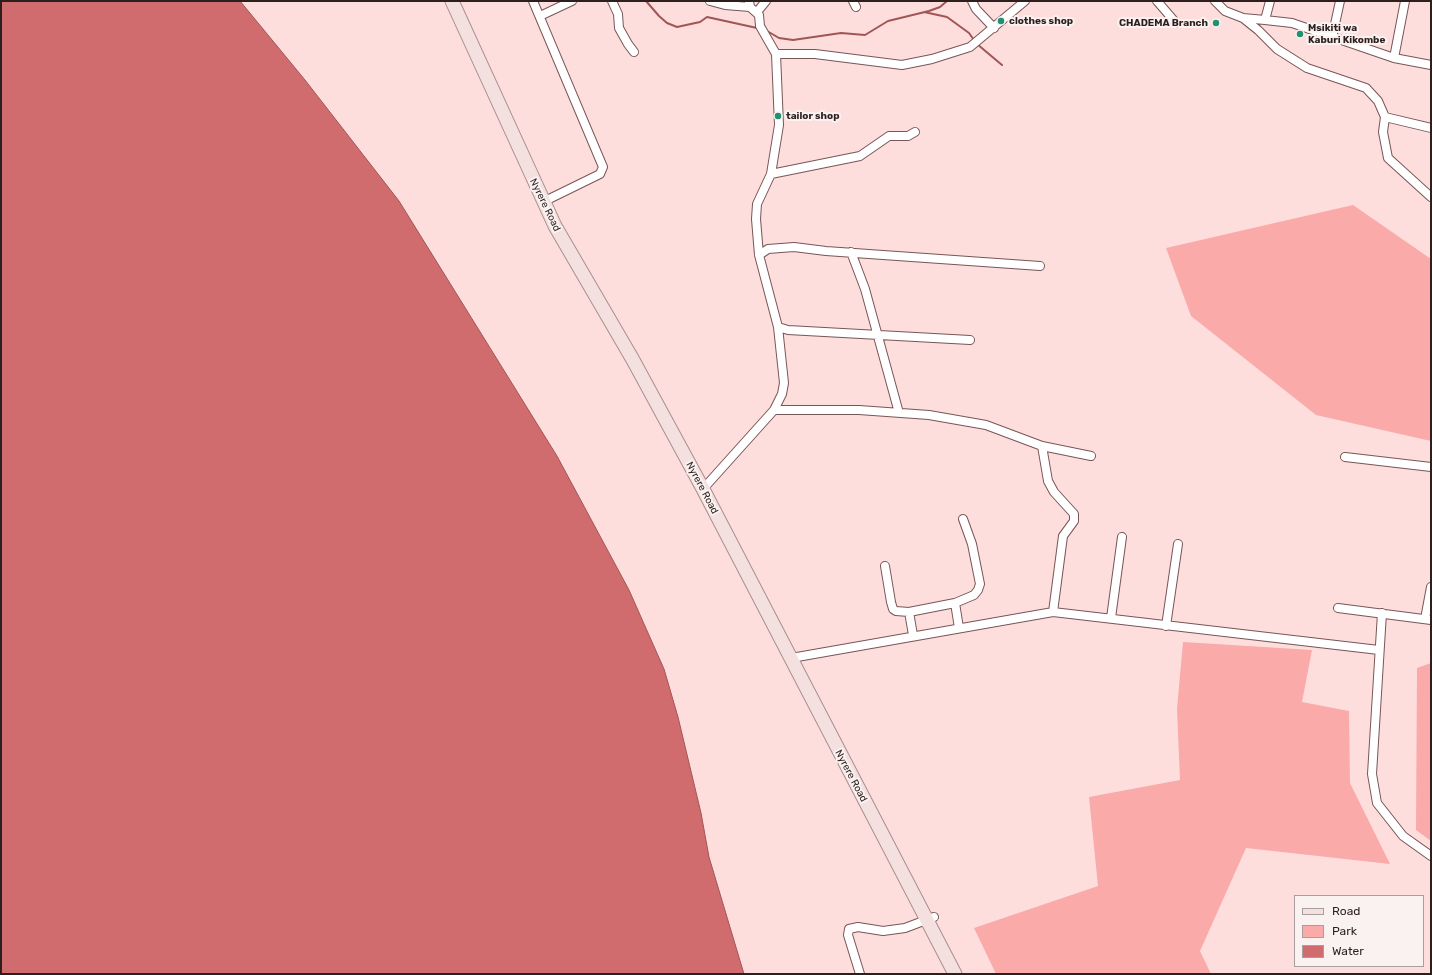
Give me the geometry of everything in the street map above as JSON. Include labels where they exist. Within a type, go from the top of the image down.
[{"type":"main road","name":"Nyrere Road","points":[[452,1],[555,226],[705,487],[797,657],[931,918],[956,974]]},
{"type":"main road","name":"Nyrere Road","points":[[461,1],[549,199],[589,272],[638,356],[705,487],[768,618],[931,918],[964,974]]},
{"type":"street","points":[[533,1],[603,167],[600,174],[549,199]]},
{"type":"street","points":[[540,16],[572,1]]},
{"type":"street","points":[[612,1],[618,14],[619,28],[634,52]]},
{"type":"street","points":[[705,487],[774,410],[782,394],[784,383],[778,327],[758,255],[757,204],[771,174],[778,125],[776,54],[761,28],[759,15],[750,4],[725,5],[710,1]]},
{"type":"street","points":[[757,12],[766,1]]},
{"type":"street","points":[[972,1],[976,9],[994,28]]},
{"type":"street","points":[[776,54],[815,54],[902,65],[932,59],[977,41],[1025,1]]},
{"type":"street","points":[[1157,1],[1176,23]]},
{"type":"street","points":[[1215,1],[1225,11],[1243,18],[1292,23],[1332,38],[1394,58],[1431,65]]},
{"type":"street","points":[[1265,20],[1270,1]]},
{"type":"street","points":[[1332,38],[1340,1]]},
{"type":"street","points":[[1394,58],[1404,1]]},
{"type":"street","points":[[1243,18],[1258,30],[1277,49],[1307,68],[1366,88],[1378,101],[1385,117],[1383,132],[1388,158],[1431,197]]},
{"type":"street","points":[[1385,117],[1431,128]]},
{"type":"street","points":[[771,174],[860,156],[889,136],[908,136],[915,132]]},
{"type":"street","points":[[758,255],[768,249],[794,247],[826,251],[1040,266]]},
{"type":"street","points":[[852,252],[865,289],[876,335],[899,413]]},
{"type":"street","points":[[778,327],[788,330],[970,340]]},
{"type":"street","points":[[774,410],[859,410],[929,415],[986,424],[1042,446],[1090,456]]},
{"type":"street","points":[[1042,446],[1048,481],[1054,492],[1074,514],[1074,521],[1063,536],[1053,612]]},
{"type":"street","points":[[1344,457],[1431,467]]},
{"type":"street","points":[[885,566],[893,609],[896,611],[910,612],[955,603],[974,595],[980,584],[972,544],[963,519]]},
{"type":"street","points":[[1111,618],[1122,537]]},
{"type":"street","points":[[1166,626],[1178,544]]},
{"type":"street","points":[[1338,608],[1428,620],[1431,587]]},
{"type":"street","points":[[955,603],[959,628]]},
{"type":"street","points":[[910,612],[913,635]]},
{"type":"street","points":[[797,657],[913,635],[1053,612],[1379,650]]},
{"type":"street","points":[[1382,613],[1372,774],[1377,803],[1402,836],[1431,856]]},
{"type":"street","points":[[860,974],[848,935],[849,929],[858,928],[883,931],[905,928],[931,918]]},
{"type":"green space","points":[[1353,205],[1431,259],[1431,441],[1316,415],[1191,316],[1166,248]]},
{"type":"green space","points":[[1183,642],[1312,650],[1302,702],[1349,711],[1350,783],[1390,864],[1246,848],[1200,951],[1211,974],[996,974],[974,928],[1098,886],[1089,797],[1180,780],[1177,709]]},
{"type":"green space","points":[[1431,663],[1431,841],[1416,830],[1417,668]]},
{"type":"water","points":[[1,1],[240,1],[305,80],[399,201],[557,456],[629,590],[664,669],[678,717],[701,813],[709,857],[744,974],[1,974]]},
{"type":"waterway","points":[[646,1],[667,23],[677,27],[700,22],[707,17],[757,28]]},
{"type":"waterway","points":[[767,31],[779,38],[793,40],[841,33],[865,35],[888,21],[929,11],[940,7],[947,1]]},
{"type":"waterway","points":[[924,12],[947,17],[969,33],[974,40]]},
{"type":"waterway","points":[[977,44],[1002,65]]},
{"type":"place","name":"clothes shop","points":[[1001,21]]},
{"type":"place","name":"CHADEMA Branch","points":[[1216,23]]},
{"type":"place","name":"Msikiti wa Kaburi Kikombe","points":[[1300,34]]},
{"type":"place","name":"tailor shop","points":[[778,116]]}]
